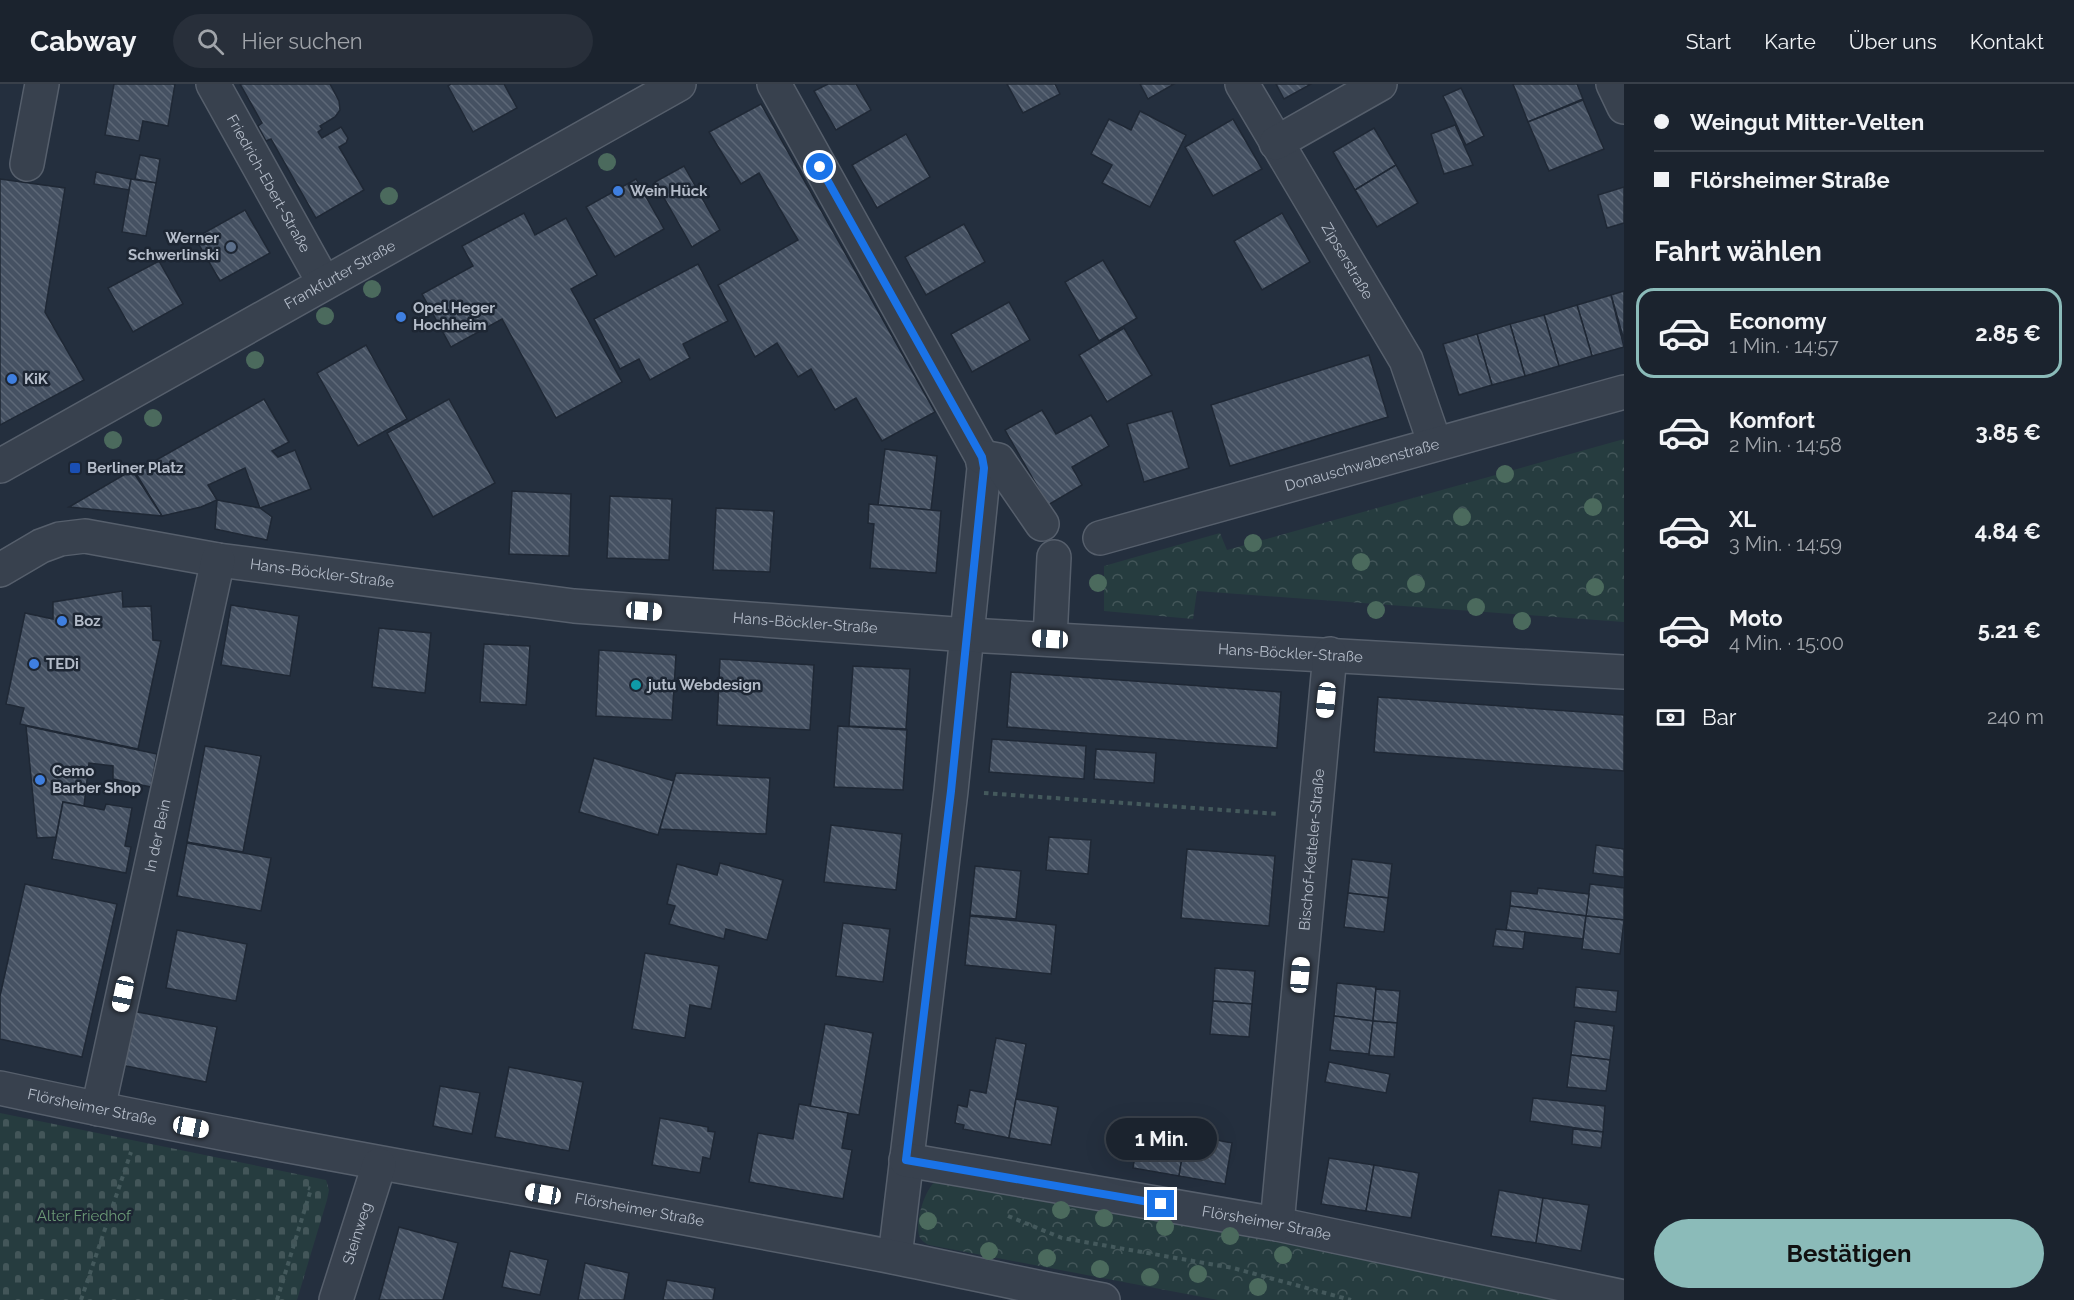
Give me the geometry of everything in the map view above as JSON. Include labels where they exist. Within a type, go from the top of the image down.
[{"type":"street","points":[[27,164],[42,84]]},
{"type":"street","name":"Friedrich-Ebert-Straße","points":[[213,84],[324,283]]},
{"type":"street","name":"Frankfurter Straße","points":[[0,466],[679,84]]},
{"type":"street","points":[[774,84],[982,457],[985,484],[895,1257]]},
{"type":"street","name":"Zipserstraße","points":[[1242,84],[1406,360],[1435,444]]},
{"type":"street","points":[[1276,143],[1380,84]]},
{"type":"street","points":[[1614,84],[1624,107]]},
{"type":"street","name":"Donauschwabenstraße","points":[[1100,538],[1624,392]]},
{"type":"street","points":[[982,457],[998,460],[1042,524]]},
{"type":"street","name":"Hans-Böckler-Straße","points":[[0,570],[41,546],[60,539],[85,536],[218,560],[574,606],[968,635],[1624,672]]},
{"type":"street","points":[[1050,639],[1054,557]]},
{"type":"street","name":"In der Bein","points":[[98,1108],[218,560]]},
{"type":"street","name":"Bischof-Ketteler-Straße","points":[[1277,1224],[1330,654]]},
{"type":"street","name":"Flörsheimer Straße","points":[[0,1088],[379,1165],[895,1257],[998,1281],[1103,1300]]},
{"type":"street","name":"Flörsheimer Straße","points":[[906,1160],[1277,1224],[1624,1297]]},
{"type":"street","name":"Steinweg","points":[[336,1300],[379,1165]]},
{"type":"path","points":[[951,791],[1315,816]]},
{"type":"path","points":[[120,1150],[142,1154]]},
{"type":"path","points":[[81,1300],[131,1152]]},
{"type":"path","points":[[277,1300],[311,1189],[300,1187]]},
{"type":"path","points":[[1007,1216],[1062,1238],[1233,1268],[1350,1300]]},
{"type":"green space","points":[[1624,439],[1624,622],[1197,591],[1193,619],[1104,611],[1104,566],[1220,533],[1227,550]]},
{"type":"green space","name":"Alter Friedhof","points":[[0,1113],[326,1180],[329,1190],[327,1200],[297,1300],[0,1300]]},
{"type":"green space","points":[[937,1180],[957,1180],[1586,1300],[1218,1300],[929,1245],[920,1237],[918,1222],[925,1197]]},
{"type":"building","points":[[114,84],[175,84],[168,126],[143,121],[139,141],[105,135]]},
{"type":"building","points":[[240,84],[330,84],[339,101],[340,110],[335,117],[320,126],[322,129],[318,132],[322,138],[341,127],[348,138],[346,143],[339,147],[364,190],[316,218],[271,139],[266,141],[258,126],[262,123]]},
{"type":"building","points":[[451,84],[504,84],[517,108],[473,132],[448,86]]},
{"type":"building","points":[[828,84],[856,84],[871,110],[836,130],[814,91]]},
{"type":"building","points":[[1007,84],[1055,84],[1060,94],[1023,113]]},
{"type":"building","points":[[1140,84],[1174,84],[1148,99]]},
{"type":"building","points":[[1276,84],[1311,84],[1284,99]]},
{"type":"building","points":[[1513,84],[1577,84],[1583,99],[1528,122]]},
{"type":"building","points":[[1461,88],[1484,136],[1466,145],[1443,96]]},
{"type":"building","points":[[1583,100],[1604,149],[1549,171],[1528,122]]},
{"type":"building","points":[[761,104],[935,412],[882,441],[856,398],[835,410],[811,369],[798,377],[777,343],[755,357],[718,285],[798,240],[759,173],[741,184],[709,132]]},
{"type":"building","points":[[1140,111],[1186,135],[1150,207],[1102,183],[1112,165],[1091,154],[1109,119],[1131,130]]},
{"type":"building","points":[[1233,119],[1262,169],[1213,196],[1185,147]]},
{"type":"building","points":[[1455,125],[1473,165],[1444,174],[1431,134]]},
{"type":"building","points":[[1374,128],[1396,165],[1355,190],[1333,152]]},
{"type":"building","points":[[906,134],[930,177],[877,208],[852,165]]},
{"type":"building","points":[[140,155],[160,159],[156,183],[135,179]]},
{"type":"building","points":[[1396,165],[1418,203],[1377,227],[1355,190]]},
{"type":"building","points":[[684,166],[720,230],[692,247],[655,182]]},
{"type":"building","points":[[96,172],[131,179],[129,190],[94,184]]},
{"type":"building","points":[[0,179],[65,188],[45,312],[84,380],[0,425]]},
{"type":"building","points":[[131,179],[156,183],[146,236],[122,232]]},
{"type":"building","points":[[636,179],[664,229],[615,257],[586,207]]},
{"type":"building","points":[[1624,187],[1624,223],[1607,228],[1598,195]]},
{"type":"building","points":[[245,210],[270,253],[220,281],[195,238]]},
{"type":"building","points":[[524,213],[535,235],[566,218],[597,275],[571,289],[622,382],[556,418],[502,319],[451,347],[422,294],[473,266],[462,246]]},
{"type":"building","points":[[1282,213],[1310,262],[1262,290],[1234,241]]},
{"type":"building","points":[[964,224],[985,262],[926,295],[905,257]]},
{"type":"building","points":[[1103,260],[1137,318],[1099,341],[1065,282]]},
{"type":"building","points":[[159,261],[183,304],[133,332],[108,288]]},
{"type":"building","points":[[698,264],[728,321],[683,344],[690,358],[650,380],[639,359],[620,369],[594,319]]},
{"type":"building","points":[[1624,291],[1624,340],[1611,295]]},
{"type":"building","points":[[1611,295],[1624,347],[1592,356],[1577,305]]},
{"type":"building","points":[[1009,302],[1030,340],[972,372],[951,334]]},
{"type":"building","points":[[1577,305],[1592,356],[1559,366],[1544,315]]},
{"type":"building","points":[[1544,315],[1559,366],[1525,376],[1510,324]]},
{"type":"building","points":[[1510,324],[1525,376],[1492,385],[1477,334]]},
{"type":"building","points":[[1124,328],[1152,375],[1107,402],[1079,355]]},
{"type":"building","points":[[1477,334],[1492,385],[1459,395],[1443,344]]},
{"type":"building","points":[[366,345],[407,419],[358,446],[317,373]]},
{"type":"building","points":[[1369,355],[1388,417],[1230,466],[1211,405]]},
{"type":"building","points":[[264,399],[289,442],[272,451],[278,457],[295,450],[311,489],[260,508],[245,468],[208,485],[217,500],[201,507],[162,516],[135,472]]},
{"type":"building","points":[[449,399],[495,483],[433,517],[387,433]]},
{"type":"building","points":[[1042,410],[1056,434],[1091,415],[1109,446],[1072,467],[1082,485],[1048,505],[1005,430]]},
{"type":"building","points":[[1172,411],[1189,468],[1144,482],[1127,424]]},
{"type":"building","points":[[885,449],[937,456],[931,510],[878,505]]},
{"type":"building","points":[[132,470],[162,516],[69,507]]},
{"type":"building","points":[[512,491],[571,494],[569,556],[509,554]]},
{"type":"building","points":[[610,496],[672,499],[669,560],[607,558]]},
{"type":"building","points":[[217,500],[260,508],[272,517],[267,540],[215,529]]},
{"type":"building","points":[[869,504],[941,511],[936,573],[870,568],[874,524],[868,523]]},
{"type":"building","points":[[716,508],[774,511],[770,572],[713,570]]},
{"type":"building","points":[[122,591],[123,607],[151,606],[153,640],[161,641],[138,749],[20,724],[24,708],[6,704],[25,613],[53,619],[53,602]]},
{"type":"building","points":[[231,605],[299,616],[290,676],[221,665]]},
{"type":"building","points":[[379,628],[431,633],[425,693],[372,687]]},
{"type":"building","points":[[484,644],[530,646],[526,705],[480,702]]},
{"type":"building","name":"jutu Webdesign","points":[[599,650],[676,655],[672,720],[596,716]]},
{"type":"building","points":[[720,659],[814,665],[810,730],[717,725]]},
{"type":"building","points":[[853,666],[910,669],[906,729],[849,726]]},
{"type":"building","points":[[1011,672],[1281,692],[1277,748],[1007,727]]},
{"type":"building","points":[[1378,697],[1624,715],[1624,771],[1374,752]]},
{"type":"building","points":[[26,726],[157,754],[151,787],[113,779],[113,766],[89,763],[84,806],[63,802],[56,837],[37,838]]},
{"type":"building","points":[[838,726],[907,730],[903,790],[834,787]]},
{"type":"building","points":[[992,739],[1086,746],[1084,779],[989,772]]},
{"type":"building","points":[[205,746],[261,756],[243,852],[187,842]]},
{"type":"building","points":[[1096,749],[1156,753],[1154,783],[1094,779]]},
{"type":"building","points":[[594,758],[674,781],[658,835],[579,812]]},
{"type":"building","points":[[676,773],[770,778],[766,834],[660,829]]},
{"type":"building","points":[[63,802],[104,810],[106,804],[132,808],[125,846],[131,847],[126,873],[52,859]]},
{"type":"building","points":[[831,825],[902,834],[896,890],[824,882]]},
{"type":"building","points":[[1049,837],[1091,840],[1088,874],[1046,870]]},
{"type":"building","points":[[187,843],[271,858],[261,911],[177,896]]},
{"type":"building","points":[[1596,845],[1624,849],[1624,877],[1593,873]]},
{"type":"building","points":[[1187,849],[1275,856],[1269,926],[1181,918]]},
{"type":"building","points":[[1352,859],[1392,864],[1388,898],[1348,893]]},
{"type":"building","points":[[720,863],[783,880],[767,940],[726,929],[724,939],[669,924],[675,906],[667,904],[677,864],[717,875]]},
{"type":"building","points":[[975,866],[1021,871],[1016,919],[970,915]]},
{"type":"building","points":[[25,884],[117,904],[82,1057],[0,1039],[0,996]]},
{"type":"building","points":[[1590,884],[1624,888],[1624,920],[1586,916]]},
{"type":"building","points":[[1538,888],[1589,894],[1586,916],[1510,906],[1511,891],[1537,894]]},
{"type":"building","points":[[1348,893],[1388,898],[1384,932],[1344,927]]},
{"type":"building","points":[[1510,906],[1586,916],[1583,939],[1506,930]]},
{"type":"building","points":[[970,916],[1056,925],[1051,974],[965,965]]},
{"type":"building","points":[[1586,916],[1624,920],[1620,954],[1582,949]]},
{"type":"building","points":[[843,923],[890,929],[883,982],[836,976]]},
{"type":"building","points":[[1496,929],[1525,932],[1523,949],[1493,946]]},
{"type":"building","points":[[177,930],[247,944],[236,1001],[166,988]]},
{"type":"building","points":[[645,953],[719,966],[711,1009],[690,1005],[685,1038],[632,1029]]},
{"type":"building","points":[[1215,968],[1255,971],[1252,1004],[1213,1001]]},
{"type":"building","points":[[1337,983],[1376,987],[1373,1021],[1334,1016]]},
{"type":"building","points":[[1576,987],[1618,991],[1616,1012],[1574,1007]]},
{"type":"building","points":[[1376,989],[1400,991],[1397,1023],[1373,1021]]},
{"type":"building","points":[[1213,1001],[1252,1004],[1249,1037],[1210,1034]]},
{"type":"building","points":[[127,1010],[217,1027],[206,1082],[116,1064]]},
{"type":"building","points":[[1334,1016],[1373,1021],[1369,1054],[1330,1050]]},
{"type":"building","points":[[1373,1021],[1397,1023],[1394,1057],[1369,1055]]},
{"type":"building","points":[[1575,1021],[1614,1026],[1610,1060],[1571,1055]]},
{"type":"building","points":[[825,1024],[873,1033],[859,1115],[810,1107]]},
{"type":"building","points":[[996,1038],[1026,1044],[1009,1138],[963,1129],[964,1125],[955,1123],[958,1105],[967,1107],[970,1090],[986,1093]]},
{"type":"building","points":[[1571,1055],[1610,1060],[1606,1091],[1567,1087]]},
{"type":"building","points":[[1329,1062],[1390,1074],[1386,1093],[1325,1082]]},
{"type":"building","points":[[509,1067],[583,1082],[569,1151],[495,1137]]},
{"type":"building","points":[[440,1086],[480,1093],[472,1134],[433,1126]]},
{"type":"building","points":[[1533,1098],[1605,1106],[1603,1132],[1530,1121]]},
{"type":"building","points":[[1016,1099],[1058,1107],[1051,1145],[1009,1138]]},
{"type":"building","points":[[799,1104],[848,1113],[842,1148],[852,1150],[843,1199],[749,1182],[758,1133],[793,1139]]},
{"type":"building","points":[[660,1118],[708,1127],[708,1131],[715,1132],[710,1159],[703,1157],[700,1173],[652,1165]]},
{"type":"building","points":[[1140,1126],[1186,1134],[1179,1176],[1133,1168]]},
{"type":"building","points":[[1573,1129],[1603,1132],[1601,1148],[1572,1144]]},
{"type":"building","points":[[1186,1134],[1232,1143],[1225,1184],[1179,1176]]},
{"type":"building","points":[[1329,1158],[1374,1165],[1366,1211],[1321,1204]]},
{"type":"building","points":[[1374,1165],[1419,1173],[1411,1218],[1366,1211]]},
{"type":"building","points":[[1499,1190],[1543,1198],[1536,1243],[1491,1236]]},
{"type":"building","points":[[1543,1198],[1589,1205],[1581,1251],[1536,1243]]},
{"type":"building","points":[[399,1227],[458,1243],[443,1300],[379,1300]]},
{"type":"building","points":[[510,1251],[548,1260],[540,1295],[502,1287]]},
{"type":"building","points":[[585,1263],[629,1273],[624,1300],[578,1300]]},
{"type":"building","points":[[667,1280],[715,1288],[713,1300],[663,1300]]},
{"type":"place","name":"Wein Hück","points":[[618,191]]},
{"type":"place","name":"Werner Schwerlinski","points":[[231,247]]},
{"type":"place","name":"Opel Heger Hochheim","points":[[401,317]]},
{"type":"place","name":"KiK","points":[[12,379]]},
{"type":"place","name":"Berliner Platz","points":[[75,468]]},
{"type":"place","name":"Boz","points":[[62,621]]},
{"type":"place","name":"TEDi","points":[[34,664]]},
{"type":"place","name":"jutu Webdesign","points":[[636,685]]},
{"type":"place","name":"Cemo Barber Shop","points":[[40,780]]},
{"type":"route","points":[[820,167],[982,457],[984,468],[985,484],[951,791],[906,1160],[1161,1204]]}]
